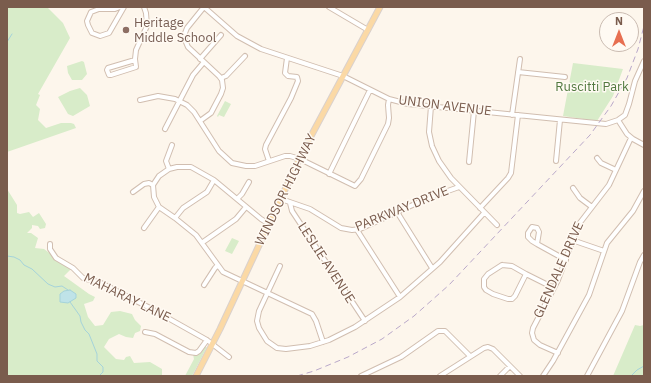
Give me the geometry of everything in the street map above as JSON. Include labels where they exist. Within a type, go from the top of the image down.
[{"type":"main road","name":"WINDSOR HIGHWAY","points":[[196,376],[300,159],[380,7]]},
{"type":"street","points":[[120,7],[112,9],[99,9],[91,12],[87,21],[89,29],[96,35],[100,36],[111,31],[124,7]]},
{"type":"street","points":[[135,60],[108,68],[107,70],[111,75],[135,68],[136,50],[147,26],[144,7]]},
{"type":"street","points":[[200,121],[211,113],[222,94],[223,88],[221,78],[188,48],[184,37],[187,28],[204,7]]},
{"type":"street","name":"UNION AVENUE","points":[[204,7],[237,36],[250,43],[287,58],[343,76],[389,99],[408,104],[560,120],[605,124],[618,120]]},
{"type":"street","points":[[329,7],[368,30]]},
{"type":"street","points":[[112,9],[116,12],[118,18]]},
{"type":"street","points":[[165,129],[193,75],[221,35]]},
{"type":"street","points":[[221,78],[226,76],[246,56]]},
{"type":"street","points":[[269,161],[265,149],[266,145],[291,98],[298,81],[297,77],[288,76],[285,73],[287,58]]},
{"type":"street","points":[[512,115],[520,59]]},
{"type":"street","points":[[644,61],[635,81],[628,109],[618,120],[624,131],[631,138],[644,145]]},
{"type":"street","points":[[518,72],[565,77]]},
{"type":"street","points":[[329,174],[370,90]]},
{"type":"street","points":[[140,100],[158,96],[180,101],[190,107],[219,151],[232,163],[255,166],[288,156],[300,159],[352,185],[357,185],[388,124],[389,99]]},
{"type":"street","points":[[431,106],[429,132],[432,146],[444,169],[459,187],[497,225]]},
{"type":"street","points":[[469,162],[474,111]]},
{"type":"street","points":[[480,208],[511,173],[518,115]]},
{"type":"street","points":[[556,161],[560,120]]},
{"type":"street","name":"GLENDALE DRIVE","points":[[558,353],[534,340],[532,333],[533,328],[554,288],[579,224],[608,184],[631,138]]},
{"type":"street","points":[[168,169],[166,161],[172,145]]},
{"type":"street","points":[[597,158],[601,163],[616,170]]},
{"type":"street","points":[[269,224],[261,220],[214,180],[191,166],[177,166],[168,169],[159,176],[153,185],[154,197],[159,207],[176,218],[196,235],[223,272],[312,314],[323,342]]},
{"type":"street","points":[[176,218],[183,208],[207,192],[214,180]]},
{"type":"street","points":[[237,199],[242,194],[249,182]]},
{"type":"street","points":[[133,192],[144,184],[149,183],[153,185]]},
{"type":"street","name":"PARKWAY DRIVE","points":[[281,199],[310,209],[341,228],[346,230],[357,230],[428,198],[459,187]]},
{"type":"street","points":[[573,188],[580,198],[592,207]]},
{"type":"street","points":[[543,376],[558,353],[589,295],[609,240],[633,210],[644,191]]},
{"type":"street","name":"LESLIE AVENUE","points":[[290,203],[292,211],[365,321]]},
{"type":"street","points":[[144,228],[159,207]]},
{"type":"street","points":[[202,242],[236,219],[246,207]]},
{"type":"street","points":[[397,212],[432,268]]},
{"type":"street","points":[[280,266],[259,311],[257,321],[259,328],[270,344],[276,348],[286,349],[310,346],[341,335],[365,321],[400,297],[432,268],[484,213]]},
{"type":"street","points":[[357,230],[400,297]]},
{"type":"street","points":[[572,240],[604,251]]},
{"type":"street","name":"MAHARAY LANE","points":[[50,244],[50,249],[56,258],[73,268],[83,278],[107,286],[208,340],[229,357]]},
{"type":"street","points":[[538,244],[566,260]]},
{"type":"street","points":[[587,376],[622,311],[644,255]]},
{"type":"street","points":[[526,274],[512,299],[493,294],[484,287],[484,280],[488,274],[502,265],[512,266],[554,288]]},
{"type":"street","points":[[204,284],[214,268],[218,266]]},
{"type":"street","points":[[361,376],[401,357],[438,331],[445,331],[470,356]]},
{"type":"street","points":[[145,332],[155,334],[189,352],[196,353],[208,340]]},
{"type":"street","points":[[440,376],[470,356],[488,347],[493,349],[520,376]]},
{"type":"street","points":[[500,376],[509,365]]},
{"type":"green space","points":[[7,7],[47,7],[63,23],[70,38],[38,94],[40,95],[36,105],[40,109],[38,120],[46,128],[61,123],[71,123],[74,124],[76,128],[7,152]]},
{"type":"green space","points":[[82,61],[84,62],[87,74],[82,80],[72,80],[68,73],[67,66]]},
{"type":"green space","name":"Ruscitti Park","points":[[573,63],[623,69],[613,96],[597,121],[563,116]]},
{"type":"green space","points":[[80,88],[87,95],[90,106],[73,116],[68,114],[58,97]]},
{"type":"green space","points":[[225,101],[231,104],[224,117],[219,115],[218,117],[217,116]]},
{"type":"green space","points":[[7,189],[17,205],[17,213],[20,214],[29,212],[33,217],[39,213],[46,224],[45,228],[40,229],[38,226],[32,225],[32,228],[27,233],[31,233],[38,238],[35,248],[44,249],[71,269],[64,276],[95,297],[93,301],[84,304],[88,317],[95,326],[103,325],[111,312],[120,311],[132,314],[141,326],[140,331],[135,333],[133,338],[119,334],[109,339],[104,347],[116,359],[124,360],[126,357],[130,356],[134,363],[150,362],[162,369],[162,375],[164,376],[7,376]]},
{"type":"green space","points":[[232,238],[239,241],[232,254],[225,251]]},
{"type":"green space","points":[[635,325],[644,325],[644,376],[613,376]]},
{"type":"green space","points":[[205,347],[207,347],[192,376],[185,376],[194,359],[193,354],[200,353]]},
{"type":"water","points":[[70,290],[76,294],[76,298],[68,303],[60,302],[60,294],[64,291]]},
{"type":"waterway","points":[[7,42],[12,34]]},
{"type":"waterway","points":[[7,256],[20,260],[48,284],[55,287],[62,286],[68,290]]},
{"type":"waterway","points":[[70,302],[80,316],[81,322],[89,334],[97,354],[97,361],[103,367],[103,372],[100,376]]},
{"type":"waterway","points":[[631,376],[644,366]]},
{"type":"railway","points":[[297,376],[314,371],[348,357],[382,339],[414,316],[449,285],[590,135],[611,106],[627,78],[638,49],[644,26]]},
{"type":"place","name":"Heritage Middle School","points":[[126,30]]}]
